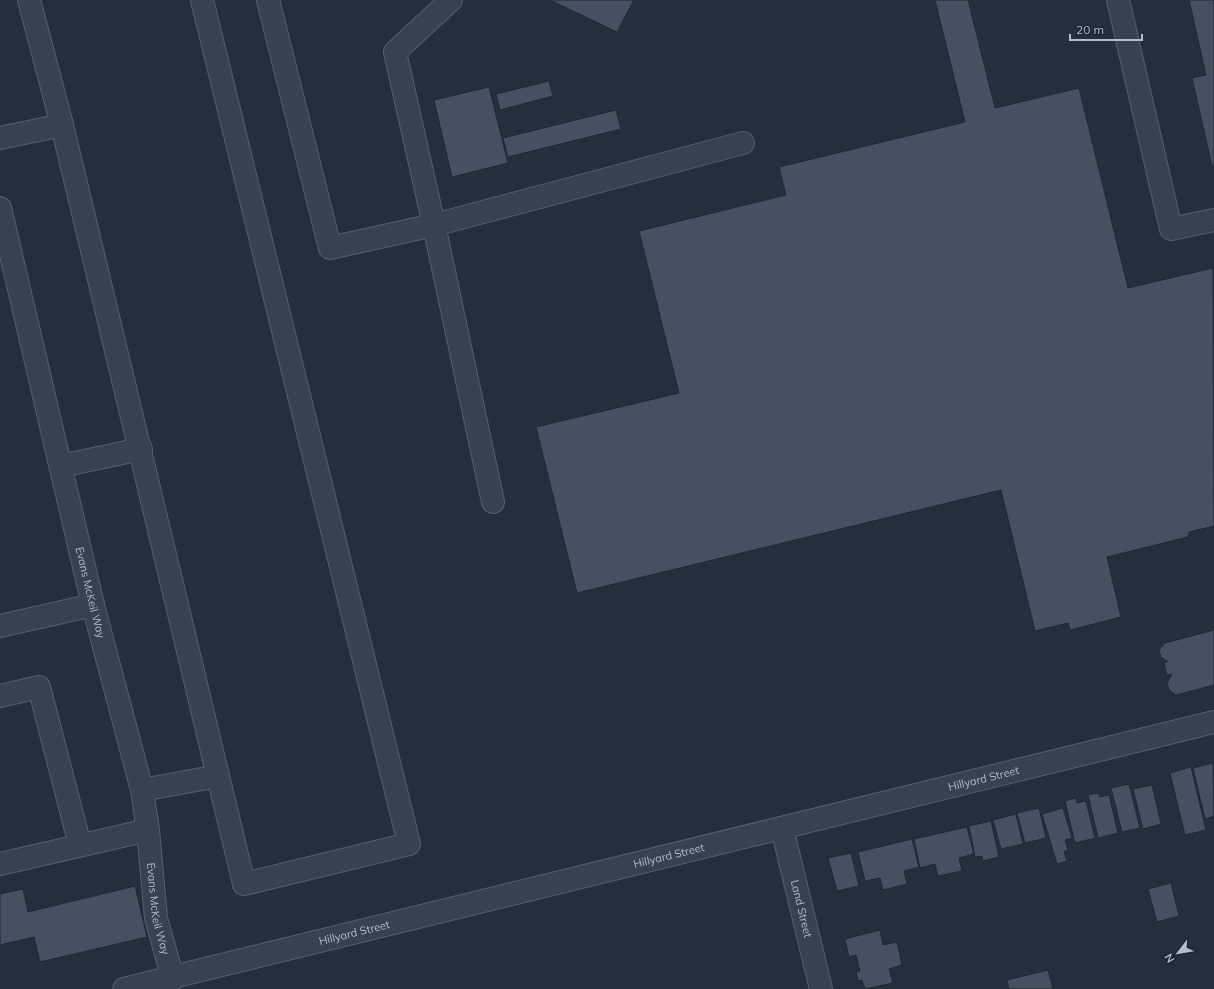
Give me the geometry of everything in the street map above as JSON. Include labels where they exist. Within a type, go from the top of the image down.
[{"type":"street","points":[[29,0],[62,125],[141,449],[244,884],[409,844],[202,0]]},
{"type":"street","points":[[268,0],[330,248],[434,225],[743,143]]},
{"type":"street","points":[[451,0],[395,52],[434,225],[493,502]]},
{"type":"street","points":[[1118,0],[1171,229],[1214,220]]},
{"type":"street","points":[[0,138],[62,125]]},
{"type":"street","name":"Evans McKeil Way","points":[[0,208],[94,605],[142,790],[148,830],[156,918],[173,978]]},
{"type":"street","points":[[61,466],[141,449]]},
{"type":"street","points":[[0,626],[94,605]]},
{"type":"street","points":[[0,696],[39,687],[80,845]]},
{"type":"street","name":"Hillyard Street","points":[[124,989],[1214,722]]},
{"type":"street","points":[[142,790],[218,776]]},
{"type":"street","name":"Land Street","points":[[782,828],[822,989]]},
{"type":"street","points":[[0,864],[148,830]]},
{"type":"building","points":[[550,0],[634,0],[617,32]]},
{"type":"building","points":[[935,0],[968,0],[995,108],[1079,88],[1128,288],[1213,268],[1214,526],[1189,532],[1188,537],[1107,557],[1121,617],[1070,630],[1068,623],[1035,631],[1001,490],[577,593],[536,427],[679,393],[639,231],[786,195],[779,167],[965,122]]},
{"type":"building","points":[[1189,0],[1214,0],[1214,166],[1212,166],[1192,78],[1206,75]]},
{"type":"building","points":[[549,81],[553,96],[500,110],[496,94]]},
{"type":"building","points":[[489,87],[508,163],[452,177],[434,100]]},
{"type":"building","points":[[616,110],[621,129],[508,157],[503,138]]},
{"type":"building","points":[[1214,630],[1214,685],[1176,695],[1169,690],[1167,683],[1172,674],[1167,675],[1164,662],[1168,662],[1161,657],[1159,650],[1165,643]]},
{"type":"building","points":[[1213,763],[1214,816],[1205,819],[1193,768]]},
{"type":"building","points":[[1191,767],[1206,830],[1185,835],[1170,773]]},
{"type":"building","points":[[1129,784],[1140,828],[1122,832],[1111,788]]},
{"type":"building","points":[[1152,785],[1161,824],[1143,829],[1133,789]]},
{"type":"building","points":[[1098,793],[1100,797],[1109,795],[1118,833],[1098,838],[1088,795]]},
{"type":"building","points":[[1076,798],[1077,803],[1086,801],[1095,838],[1075,843],[1065,801]]},
{"type":"building","points":[[1039,808],[1046,838],[1025,843],[1017,813]]},
{"type":"building","points":[[1063,808],[1072,838],[1065,840],[1068,850],[1064,852],[1067,861],[1057,864],[1042,814]]},
{"type":"building","points":[[1016,814],[1023,844],[1001,849],[993,820]]},
{"type":"building","points":[[991,821],[999,857],[983,861],[982,856],[975,857],[969,826]]},
{"type":"building","points":[[967,827],[974,854],[959,858],[962,871],[938,876],[935,864],[920,868],[914,839]]},
{"type":"building","points":[[912,839],[919,867],[904,871],[907,884],[883,890],[880,878],[865,881],[858,852]]},
{"type":"building","points":[[851,853],[859,886],[837,891],[828,858]]},
{"type":"building","points":[[1171,883],[1179,916],[1157,922],[1148,889]]},
{"type":"building","points":[[135,886],[147,937],[40,962],[34,937],[0,945],[0,894],[23,889],[28,912]]},
{"type":"building","points":[[880,930],[883,945],[897,942],[902,965],[889,969],[893,983],[865,989],[862,980],[858,981],[856,972],[860,971],[856,955],[849,957],[845,939]]},
{"type":"building","points":[[1048,970],[1053,989],[1009,989],[1007,980]]}]
